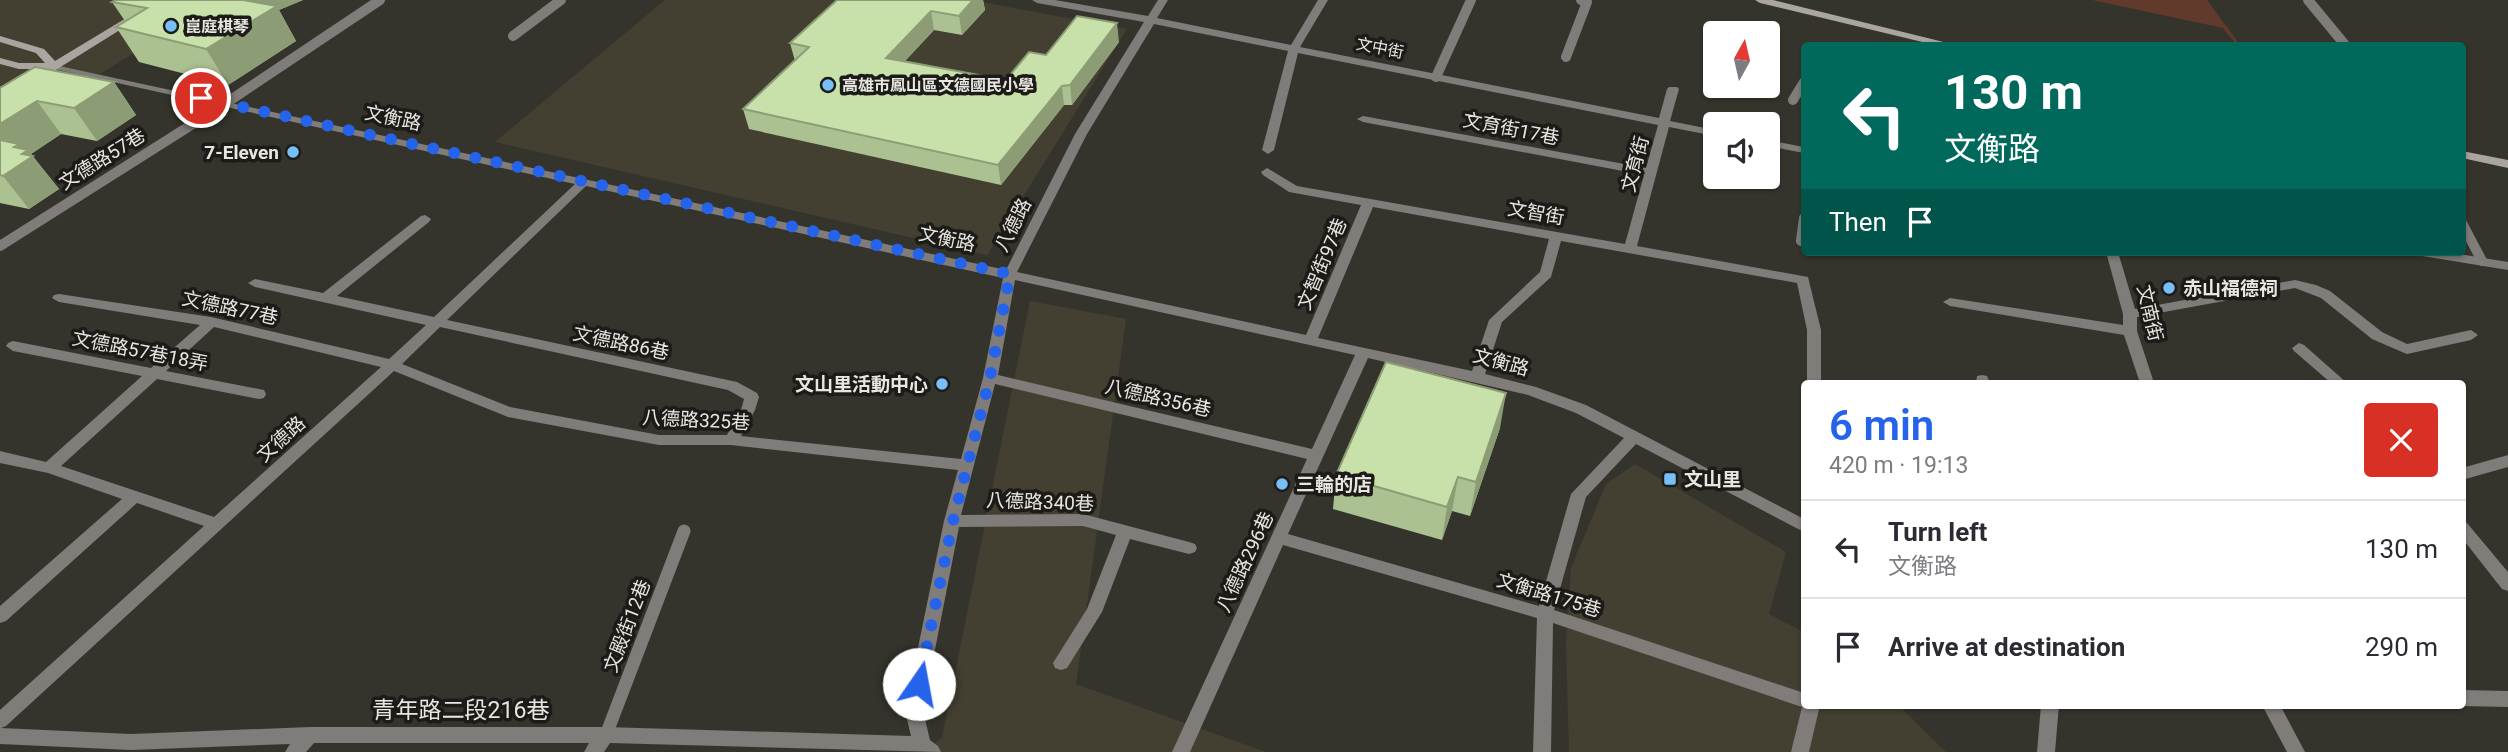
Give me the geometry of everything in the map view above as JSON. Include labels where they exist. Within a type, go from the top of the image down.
[{"type":"street","points":[[22,86],[163,0]]},
{"type":"street","name":"文中街","points":[[1037,0],[1294,48],[1703,131]]},
{"type":"street","name":"八德路","points":[[927,748],[914,710],[953,521],[990,378],[1010,274],[1081,134],[1163,0]]},
{"type":"street","points":[[1268,150],[1294,48],[1322,0]]},
{"type":"street","points":[[1760,0],[1938,42]]},
{"type":"street","name":"文衡路","points":[[0,39],[40,51],[54,66]]},
{"type":"street","name":"文衡路","points":[[0,61],[19,66],[54,66],[1477,377],[1531,391],[1581,409],[1801,524]]},
{"type":"street","name":"文育街","points":[[1630,249],[1673,89]]},
{"type":"street","name":"文育街17巷","points":[[1363,119],[1651,173]]},
{"type":"street","points":[[1780,145],[1801,149]]},
{"type":"street","points":[[2466,155],[2508,164]]},
{"type":"street","name":"文智街","points":[[1267,172],[1293,189],[1803,280],[1814,330],[1814,380]]},
{"type":"street","name":"文德路","points":[[0,720],[392,365],[433,323],[585,181]]},
{"type":"street","name":"文智街97巷","points":[[1311,339],[1368,204]]},
{"type":"street","points":[[325,299],[425,219]]},
{"type":"street","points":[[1477,377],[1496,320],[1546,274],[1556,236]]},
{"type":"street","name":"文南街","points":[[2113,256],[2130,314],[2130,331],[2146,380]]},
{"type":"street","points":[[2449,256],[2508,266]]},
{"type":"street","name":"文德路77巷","points":[[255,284],[433,323]]},
{"type":"street","points":[[2130,314],[2294,284],[2305,285],[2324,293],[2386,342],[2399,348],[2407,349],[2471,335]]},
{"type":"street","name":"文德路77巷","points":[[60,298],[211,322],[392,365]]},
{"type":"street","points":[[1950,302],[2130,331]]},
{"type":"street","points":[[49,468],[211,322]]},
{"type":"street","name":"文德路86巷","points":[[433,323],[732,386],[752,397],[748,410],[731,440]]},
{"type":"street","name":"文德路57巷18弄","points":[[13,346],[259,394]]},
{"type":"street","points":[[2300,348],[2337,380]]},
{"type":"street","name":"八德路296巷","points":[[1181,752],[1364,351]]},
{"type":"street","name":"八德路325巷","points":[[392,365],[508,412],[659,440],[731,440],[966,465]]},
{"type":"street","name":"八德路356巷","points":[[990,378],[1318,456]]},
{"type":"street","points":[[1542,752],[1545,614],[1579,494],[1635,436]]},
{"type":"street","points":[[0,457],[49,468],[216,524]]},
{"type":"street","points":[[2466,473],[2508,461]]},
{"type":"street","points":[[0,616],[133,498]]},
{"type":"street","name":"八德路340巷","points":[[953,521],[1083,520],[1189,548]]},
{"type":"street","points":[[1061,663],[1094,612],[1126,530]]},
{"type":"street","points":[[2466,532],[2508,584]]},
{"type":"street","name":"文衡路175巷","points":[[1279,538],[1545,614],[1801,699]]},
{"type":"street","points":[[2466,698],[2508,699]]},
{"type":"street","points":[[1800,752],[1810,709]]},
{"type":"street","points":[[2046,752],[2050,709]]},
{"type":"street","points":[[2273,709],[2296,752]]},
{"type":"street","points":[[293,752],[310,735]]},
{"type":"street","name":"青年路二段216巷","points":[[0,736],[131,742],[310,735],[606,735],[927,748]]},
{"type":"street","points":[[593,752],[606,735]]},
{"type":"lane","name":"文德路57巷","points":[[0,246],[226,103],[380,0]]},
{"type":"lane","points":[[513,36],[561,0]]},
{"type":"lane","points":[[1436,77],[1471,0]]},
{"type":"lane","points":[[1566,57],[1587,2],[1581,0]]},
{"type":"lane","points":[[2308,0],[2344,42]]},
{"type":"lane","points":[[1793,100],[1801,87]]},
{"type":"lane","points":[[2466,231],[2482,261]]},
{"type":"lane","name":"文殿街12巷","points":[[606,735],[684,531]]},
{"type":"shaded area","points":[[0,0],[248,0],[216,19],[132,54],[0,137]]},
{"type":"shaded area","name":"高雄市鳳山區文德國民小學","points":[[665,0],[970,0],[1127,29],[987,255],[495,142]]},
{"type":"shaded area","points":[[2092,0],[2207,0],[2238,42],[2235,42],[2223,28]]},
{"type":"shaded area","points":[[1030,301],[1126,319],[1076,684],[1266,752],[923,752],[942,738]]},
{"type":"shaded area","points":[[1635,464],[1786,552],[1769,614],[1801,630],[1801,709],[1902,709],[1946,752],[1569,752],[1566,643],[1571,568],[1606,484]]},
{"type":"building","points":[[243,0],[277,6],[206,49],[116,27],[147,8],[112,2]]},
{"type":"building","points":[[837,0],[973,0],[959,16],[931,11],[886,58],[1006,80],[1029,52],[1046,55],[1077,16],[1117,23],[1070,85],[1062,86],[998,165],[743,109],[809,47],[790,43]]},
{"type":"building","points":[[35,67],[114,82],[74,108],[37,101],[0,124],[0,88]]},
{"type":"building","points":[[0,140],[19,144],[14,147],[28,150],[22,154],[33,156],[3,176],[0,175]]},
{"type":"building","points":[[1386,362],[1506,393],[1476,482],[1458,477],[1447,507],[1336,475]]},
{"type":"place","name":"崑庭棋琴","points":[[171,26]]},
{"type":"place","name":"高雄市鳳山區文德國民小學","points":[[828,85]]},
{"type":"place","name":"7-Eleven","points":[[293,152]]},
{"type":"place","name":"赤山福德祠","points":[[2169,288]]},
{"type":"place","name":"文山里活動中心","points":[[942,384]]},
{"type":"place","name":"文山里","points":[[1670,479]]},
{"type":"place","name":"三輪的店","points":[[1282,484]]},
{"type":"route","points":[[201,98],[1010,274],[990,378],[953,521],[919,684]]}]
